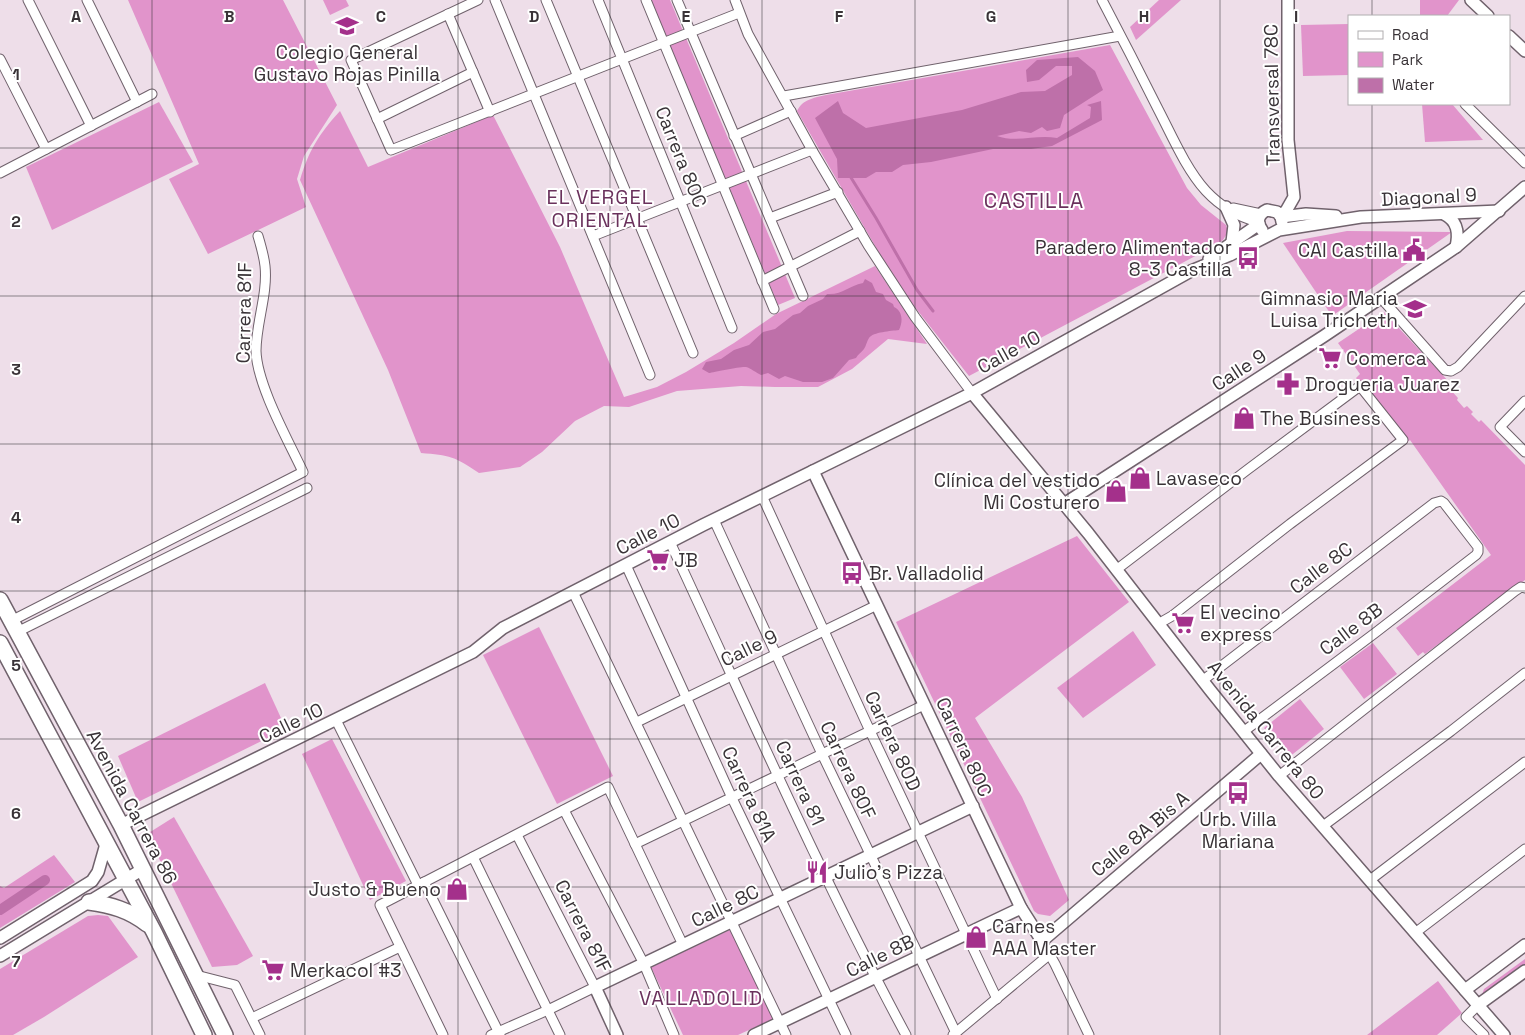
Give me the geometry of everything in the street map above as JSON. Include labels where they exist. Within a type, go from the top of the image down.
[{"type":"main road","name":"Avenida Carrera 86","points":[[0,600],[121,825],[225,1035]]},
{"type":"main road","points":[[0,642],[151,926],[204,1035]]},
{"type":"main road","points":[[88,902],[120,908],[151,926]]},
{"type":"street","points":[[28,0],[91,126]]},
{"type":"street","points":[[87,0],[137,102]]},
{"type":"street","points":[[478,0],[351,60],[391,150],[740,13]]},
{"type":"street","points":[[495,0],[650,375]]},
{"type":"street","points":[[546,0],[693,353]]},
{"type":"street","name":"Carrera 80C","points":[[598,0],[732,328]]},
{"type":"street","points":[[646,0],[774,309]]},
{"type":"street","points":[[677,0],[802,296]]},
{"type":"street","points":[[735,0],[748,34],[784,96],[812,150],[860,231],[915,318],[972,393]]},
{"type":"street","points":[[1102,0],[1176,144],[1201,185],[1212,197],[1240,216],[1259,220]]},
{"type":"street","name":"Transversal 78C","points":[[1288,0],[1288,140],[1293,193]]},
{"type":"street","points":[[1471,0],[1487,15]]},
{"type":"street","points":[[448,14],[490,112]]},
{"type":"street","points":[[784,96],[1120,36]]},
{"type":"street","points":[[1510,37],[1525,51]]},
{"type":"street","points":[[0,59],[46,149]]},
{"type":"street","points":[[377,119],[473,72]]},
{"type":"street","points":[[1,171],[152,94]]},
{"type":"street","points":[[1466,105],[1525,163]]},
{"type":"street","points":[[734,136],[791,111]]},
{"type":"street","points":[[593,236],[812,150]]},
{"type":"street","name":"Calle 9","points":[[1064,504],[1382,298],[1456,247],[1525,187]]},
{"type":"street","points":[[770,218],[838,192]]},
{"type":"street","points":[[1293,193],[1306,214]]},
{"type":"street","points":[[1259,220],[1267,210],[1279,214],[1286,211],[1293,193]]},
{"type":"street","points":[[1224,206],[1234,225],[1232,242]]},
{"type":"street","name":"Diagonal 9","points":[[1274,232],[1361,218],[1499,210]]},
{"type":"street","points":[[1259,220],[1261,229],[1274,232],[1282,224],[1279,214]]},
{"type":"street","name":"Diagonal 9","points":[[1279,214],[1361,218]]},
{"type":"street","points":[[1444,214],[1449,216],[1456,225],[1458,236],[1456,247]]},
{"type":"street","name":"Calle 10","points":[[121,825],[473,652],[503,628],[626,564],[972,393],[1191,271],[1259,220]]},
{"type":"street","points":[[762,281],[860,231]]},
{"type":"street","name":"Calle 10","points":[[1191,271],[1230,255],[1274,232]]},
{"type":"street","name":"Carrera 81F","points":[[14,627],[303,472],[261,379],[257,363],[256,349],[265,267],[258,236]]},
{"type":"street","points":[[1382,298],[1445,370],[1451,371],[1458,367],[1525,296]]},
{"type":"street","points":[[1116,570],[1239,475],[1360,386],[1403,440],[1290,524],[1172,616],[1158,624]]},
{"type":"street","name":"Avenida Carrera 80","points":[[972,393],[1064,504],[1279,776],[1504,1035]]},
{"type":"street","points":[[1525,401],[1500,427],[1525,452]]},
{"type":"street","name":"Carrera 80C","points":[[814,471],[1021,908],[1050,954],[1089,1035]]},
{"type":"street","points":[[14,627],[307,488]]},
{"type":"street","name":"Carrera 80D","points":[[762,496],[870,731],[997,998]]},
{"type":"street","name":"Calle 8B","points":[[1243,732],[1375,634],[1478,552],[1478,547],[1444,504],[1438,502]]},
{"type":"street","name":"Calle 8C","points":[[1202,681],[1438,502]]},
{"type":"street","name":"Carrera 80F","points":[[714,520],[822,754],[955,1034]]},
{"type":"street","name":"Carrera 81","points":[[670,542],[778,775],[875,977],[906,1035]]},
{"type":"street","name":"Carrera 81A","points":[[626,564],[732,798],[846,1035]]},
{"type":"street","points":[[1279,776],[1515,591],[1521,587],[1525,588]]},
{"type":"street","points":[[573,592],[786,1035]]},
{"type":"street","name":"Calle 9","points":[[637,722],[877,606]]},
{"type":"street","points":[[1323,826],[1451,731],[1525,673]]},
{"type":"street","points":[[635,844],[924,705]]},
{"type":"street","points":[[336,720],[496,1034]]},
{"type":"street","name":"Calle 8A Bis A","points":[[1042,941],[1261,754]]},
{"type":"street","points":[[1370,880],[1525,762]]},
{"type":"street","points":[[443,1035],[380,905],[608,787],[683,945]]},
{"type":"street","name":"Calle 8C","points":[[496,1034],[972,806]]},
{"type":"street","points":[[564,810],[644,964],[674,1035]]},
{"type":"street","name":"Carrera 81F","points":[[517,835],[595,987],[617,1035]]},
{"type":"street","points":[[0,938],[92,881],[98,872],[106,844]]},
{"type":"street","points":[[1416,933],[1525,849]]},
{"type":"street","points":[[473,857],[560,1035]]},
{"type":"street","points":[[0,956],[143,869]]},
{"type":"street","name":"Calle 8B","points":[[754,1035],[1021,908]]},
{"type":"street","points":[[1465,990],[1525,945]]},
{"type":"street","points":[[252,1018],[400,947]]},
{"type":"street","points":[[955,1034],[1050,954]]},
{"type":"street","points":[[1485,1035],[1466,1016],[1525,971]]},
{"type":"street","points":[[196,975],[235,985],[260,1035]]},
{"type":"street","points":[[1485,1035],[1485,1029],[1491,1020]]},
{"type":"green space","points":[[128,0],[283,0],[337,105],[304,156],[297,179],[306,207],[208,254],[169,179],[199,164]]},
{"type":"green space","points":[[323,0],[346,0],[349,6],[330,15]]},
{"type":"green space","points":[[651,0],[670,0],[795,298],[778,305]]},
{"type":"green space","points":[[1159,0],[1181,0],[1136,40],[1130,27]]},
{"type":"green space","points":[[1420,0],[1459,0],[1448,15],[1420,15]]},
{"type":"green space","points":[[1348,24],[1348,75],[1303,76],[1301,25]]},
{"type":"green space","points":[[1110,45],[1187,188],[1201,205],[1226,225],[1228,232],[1218,244],[969,376],[914,306],[889,270],[797,111],[806,101],[826,95]]},
{"type":"green space","points":[[159,102],[193,162],[52,230],[26,167]]},
{"type":"green space","points":[[1422,105],[1453,105],[1483,140],[1425,142]]},
{"type":"green space","points":[[340,111],[368,167],[493,115],[560,247],[624,397],[657,387],[686,372],[734,343],[776,314],[875,266],[927,344],[888,339],[852,369],[818,387],[741,386],[677,391],[629,407],[604,406],[575,421],[542,452],[520,467],[479,473],[452,458],[421,453],[388,370],[300,180],[307,160],[316,143],[326,127]]},
{"type":"green space","points":[[1347,231],[1452,232],[1332,316],[1283,243]]},
{"type":"green space","points":[[1384,312],[1450,383],[1447,386],[1464,408],[1467,406],[1473,412],[1471,414],[1479,422],[1481,420],[1525,465],[1525,580],[1425,654],[1423,652],[1418,656],[1396,628],[1491,555],[1410,440],[1406,443],[1356,378],[1360,374],[1338,343]]},
{"type":"green space","points":[[1077,536],[1129,602],[975,718],[1022,797],[1069,900],[1050,916],[1038,914],[1034,911],[896,622]]},
{"type":"green space","points":[[539,627],[613,776],[557,804],[483,655]]},
{"type":"green space","points":[[1133,631],[1156,665],[1083,718],[1057,688]]},
{"type":"green space","points":[[1373,643],[1397,674],[1364,699],[1340,667]]},
{"type":"green space","points":[[265,683],[286,729],[138,802],[118,756]]},
{"type":"green space","points":[[1300,699],[1324,729],[1288,758],[1264,728]]},
{"type":"green space","points":[[332,739],[406,881],[370,900],[302,754]]},
{"type":"green space","points":[[174,817],[253,956],[237,965],[212,967],[147,834]]},
{"type":"green space","points":[[54,855],[75,882],[0,928],[0,886],[4,888]]},
{"type":"green space","points":[[88,916],[108,916],[138,957],[13,1035],[0,1035],[0,969]]},
{"type":"green space","points":[[732,929],[773,1019],[738,1035],[683,1035],[651,967]]},
{"type":"green space","points":[[1525,959],[1525,967],[1484,997],[1482,995],[1484,989]]},
{"type":"green space","points":[[1438,981],[1462,1013],[1437,1035],[1367,1035]]},
{"type":"water","points":[[1078,57],[1095,71],[1103,90],[1064,115],[1060,128],[1047,131],[1042,127],[1031,133],[1019,131],[997,136],[1012,139],[1057,138],[1090,118],[1091,107],[1087,105],[1101,101],[1102,120],[1052,146],[1031,149],[993,149],[931,162],[903,165],[892,172],[876,172],[866,178],[838,178],[837,159],[815,118],[838,101],[843,113],[866,128],[962,110],[1021,92],[1045,91],[1072,75],[1072,66],[1056,66],[1039,80],[1027,82],[1026,70],[1037,60]]},
{"type":"water","points":[[865,279],[872,283],[876,292],[883,294],[886,300],[899,311],[902,320],[900,327],[899,330],[882,332],[871,336],[864,349],[856,358],[849,360],[833,378],[822,382],[803,382],[785,376],[779,379],[768,373],[761,375],[746,367],[709,373],[702,369],[706,362],[721,359],[734,350],[749,345],[763,332],[775,329],[793,315],[800,313],[808,306],[823,299],[827,294],[841,292],[863,283]]},
{"type":"waterway","points":[[850,176],[917,290],[933,311]]},
{"type":"waterway","points":[[0,910],[45,880]]},
{"type":"place","name":"Colegio General Gustavo Rojas Pinilla","points":[[347,26]]},
{"type":"place","name":"CAI Castilla","points":[[1414,250]]},
{"type":"place","name":"Paradero Alimentador 8-3 Castilla","points":[[1248,258]]},
{"type":"place","name":"Gimnasio Maria Luisa Tricheth","points":[[1415,309]]},
{"type":"place","name":"Comerca","points":[[1330,358]]},
{"type":"place","name":"Drogueria Juarez","points":[[1288,384]]},
{"type":"place","name":"The Business","points":[[1244,418]]},
{"type":"place","name":"Lavaseco","points":[[1140,478]]},
{"type":"place","name":"Clínica del vestido Mi Costurero","points":[[1116,491]]},
{"type":"place","name":"JB","points":[[658,560]]},
{"type":"place","name":"Br. Valladolid","points":[[852,573]]},
{"type":"place","name":"El vecino express","points":[[1183,623]]},
{"type":"place","name":"Urb. Villa Mariana","points":[[1238,793]]},
{"type":"place","name":"Julio's Pizza","points":[[817,872]]},
{"type":"place","name":"Justo & Bueno","points":[[457,889]]},
{"type":"place","name":"Carnes AAA Master","points":[[976,937]]},
{"type":"place","name":"Merkacol #3","points":[[273,970]]},
{"type":"district","name":"CASTILLA","points":[[1034,200]]},
{"type":"district","name":"EL VERGEL ORIENTAL","points":[[600,208]]},
{"type":"district","name":"VALLADOLID","points":[[701,998]]}]
